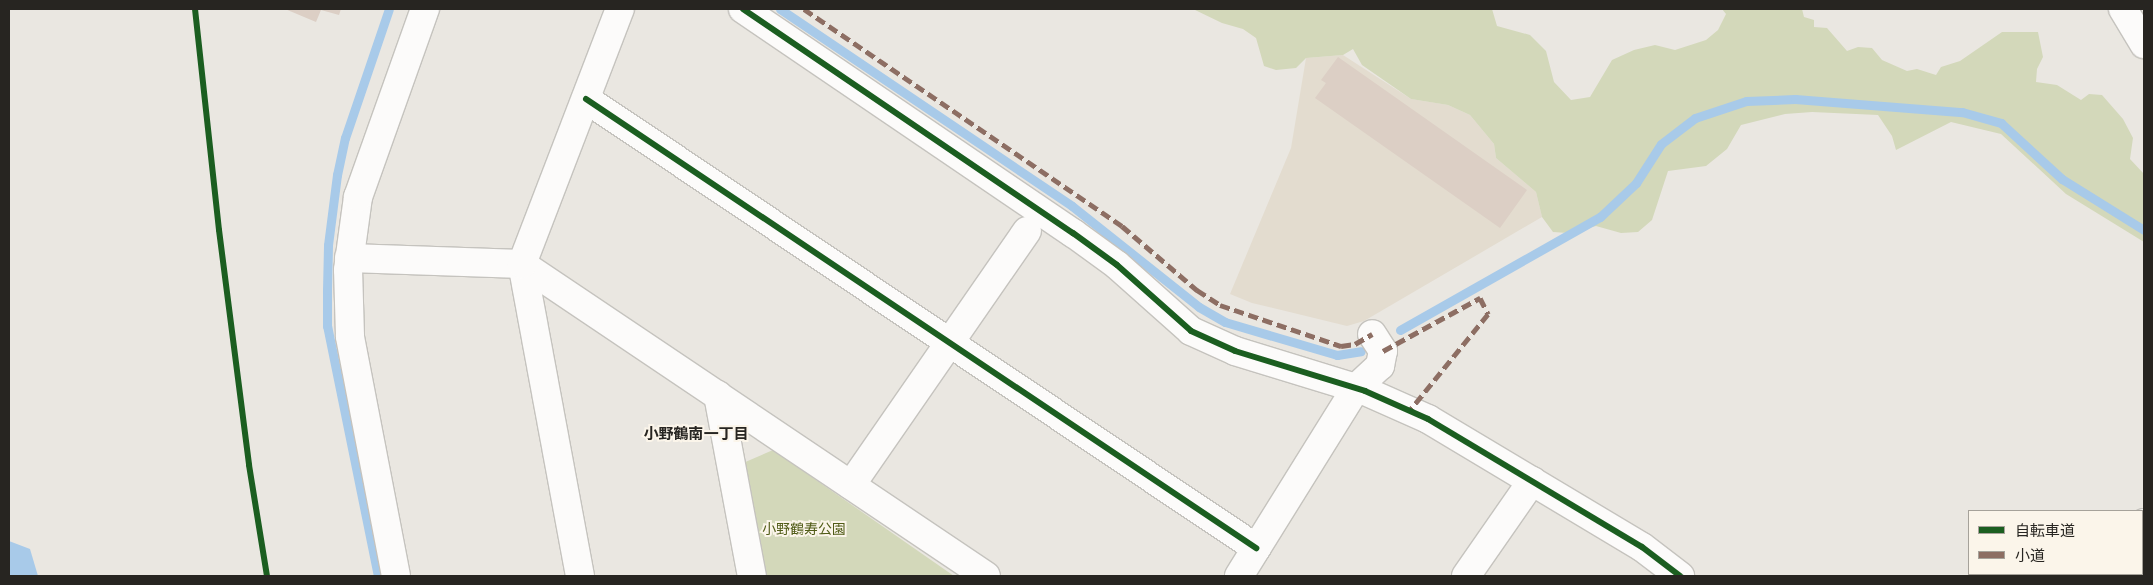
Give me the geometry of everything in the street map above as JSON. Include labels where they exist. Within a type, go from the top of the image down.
[{"type":"street","points":[[396,576],[350,336],[349,258],[353,220],[364,178],[424,9]]},
{"type":"street","points":[[580,576],[522,264],[620,9]]},
{"type":"street","points":[[743,9],[1118,265],[1191,331],[1235,351],[1356,388],[1428,419],[1642,546],[1680,576]]},
{"type":"street","points":[[2123,9],[2144,44]]},
{"type":"street","points":[[586,99],[1256,548]]},
{"type":"street","points":[[851,485],[1027,231]]},
{"type":"street","points":[[349,258],[522,264],[986,576]]},
{"type":"street","points":[[1239,576],[1356,388],[1380,366],[1383,351],[1372,334]]},
{"type":"street","points":[[718,395],[752,576]]},
{"type":"street","points":[[1466,576],[1532,481]]},
{"type":"shaded area","points":[[1343,55],[1411,99],[1448,105],[1470,115],[1494,144],[1496,158],[1536,192],[1542,217],[1364,321],[1347,326],[1252,303],[1230,294],[1291,148],[1306,58]]},
{"type":"green space","points":[[1193,9],[1492,9],[1497,26],[1530,35],[1546,51],[1554,82],[1571,100],[1590,97],[1612,60],[1634,50],[1655,45],[1675,50],[1706,40],[1718,30],[1726,14],[1722,9],[1802,9],[1804,17],[1814,20],[1814,27],[1827,28],[1847,51],[1858,47],[1872,48],[1882,60],[1907,71],[1917,69],[1936,75],[1941,67],[1960,61],[2002,32],[2038,32],[2043,57],[2037,69],[2036,82],[2057,85],[2081,100],[2089,94],[2102,95],[2123,119],[2133,138],[2130,159],[2144,174],[2144,242],[2066,194],[2001,134],[1951,122],[1896,150],[1892,136],[1878,115],[1812,112],[1785,114],[1741,125],[1727,149],[1706,166],[1668,171],[1652,220],[1638,232],[1621,233],[1596,226],[1568,233],[1553,232],[1542,217],[1536,192],[1496,158],[1494,144],[1470,115],[1448,105],[1411,99],[1362,65],[1353,49],[1343,55],[1306,58],[1296,68],[1276,70],[1264,66],[1256,38],[1243,29],[1222,23]]},
{"type":"green space","name":"小野鶴寿公園","points":[[773,450],[954,576],[764,576],[743,463]]},
{"type":"water","points":[[9,541],[30,549],[38,576],[9,576]]},
{"type":"building","points":[[285,9],[341,9],[339,15],[321,10],[316,22]]},
{"type":"building","points":[[1338,57],[1527,190],[1500,228],[1315,98],[1326,83],[1321,80]]},
{"type":"waterway","points":[[378,576],[327,326],[327,290],[328,245],[337,175],[345,138],[389,9]]},
{"type":"waterway","points":[[780,9],[1072,206],[1199,307],[1225,322],[1337,355],[1361,351]]},
{"type":"waterway","points":[[1400,330],[1600,217],[1636,183],[1661,144],[1695,118],[1746,101],[1795,99],[1962,112],[2001,123],[2062,179],[2144,230]]},
{"type":"marked path","points":[[804,9],[1122,226],[1197,290],[1220,305],[1341,346],[1355,344],[1372,334]]},
{"type":"marked path","points":[[1383,351],[1480,298],[1488,314],[1410,410]]},
{"type":"cycle path","points":[[195,9],[219,230],[249,465],[267,576]]},
{"type":"cycle path","points":[[743,9],[1073,233],[1117,265],[1191,331],[1235,351],[1365,391],[1428,419],[1642,547],[1680,576]]},
{"type":"cycle path","points":[[586,99],[1256,548]]},
{"type":"district","name":"小野鶴南一丁目","points":[[696,434]]}]
